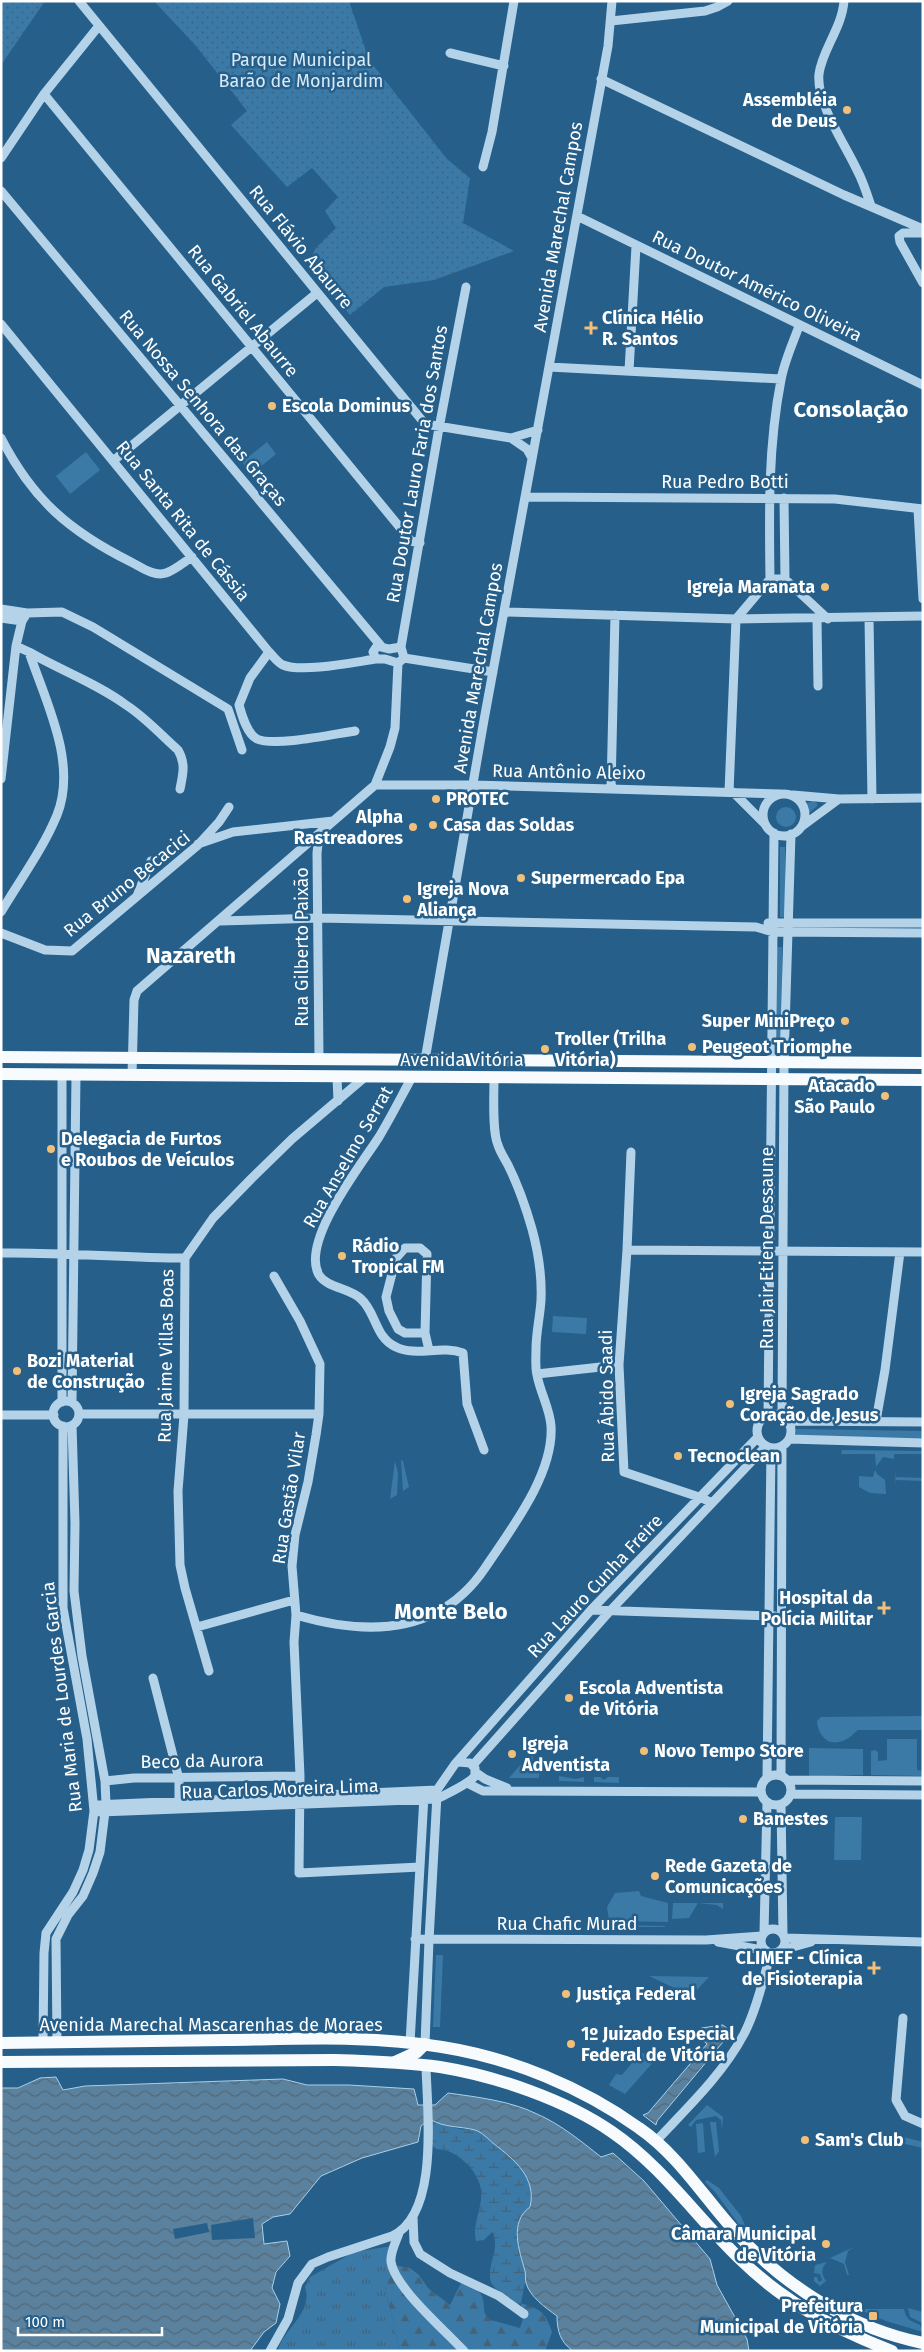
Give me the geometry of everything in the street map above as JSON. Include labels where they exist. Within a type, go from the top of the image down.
[{"type":"main road","name":"Avenida Vitória","points":[[1,1058],[923,1062]]},
{"type":"main road","points":[[395,1077],[417,1072],[423,1067],[425,1060]]},
{"type":"main road","name":"Avenida Vitória","points":[[1,1074],[923,1080]]},
{"type":"main road","name":"Avenida Marechal Mascarenhas de Moraes","points":[[1,2043],[321,2039],[410,2043],[426,2044],[466,2052],[542,2075],[608,2107],[656,2141],[709,2198],[738,2235],[771,2268],[805,2294],[867,2326],[923,2344]]},
{"type":"main road","points":[[392,2063],[416,2052],[426,2044]]},
{"type":"main road","name":"Avenida Marechal Mascarenhas de Moraes","points":[[1,2062],[334,2060],[392,2063],[426,2066],[489,2079],[562,2102],[613,2132],[625,2142],[670,2182],[741,2261],[780,2294],[826,2324],[892,2351]]},
{"type":"main road","points":[[625,2142],[641,2144],[656,2141]]},
{"type":"street","name":"Rua Flávio Abaurre","points":[[79,1],[425,424],[439,428],[511,438],[538,430]]},
{"type":"street","points":[[483,167],[492,132],[514,1]]},
{"type":"street","name":"Avenida Marechal Campos","points":[[425,1060],[451,921],[493,672],[577,216],[611,21],[612,1]]},
{"type":"street","points":[[611,21],[717,8],[728,1]]},
{"type":"street","points":[[844,1],[842,15],[820,70],[819,84],[832,119],[858,172],[871,206]]},
{"type":"street","points":[[1,158],[44,94],[98,26]]},
{"type":"street","points":[[450,53],[504,66]]},
{"type":"street","points":[[601,79],[844,195],[923,229]]},
{"type":"street","name":"Rua Gabriel Abaurre","points":[[44,94],[411,541],[420,544]]},
{"type":"street","name":"Rua Nossa Senhora das Graças","points":[[1,191],[380,646]]},
{"type":"street","name":"Rua Doutor Américo Oliveira","points":[[577,216],[923,385]]},
{"type":"street","points":[[923,233],[904,233],[899,236],[900,242],[923,283]]},
{"type":"street","points":[[629,371],[636,246]]},
{"type":"street","name":"Rua Doutor Lauro Faria dos Santos","points":[[401,647],[439,428],[466,287]]},
{"type":"street","points":[[113,461],[317,293]]},
{"type":"street","name":"Rua Santa Rita de Cássia","points":[[1,324],[269,652],[283,665],[302,668],[376,658]]},
{"type":"street","points":[[799,326],[781,379],[770,458],[768,498],[770,579],[736,619],[731,792],[774,833],[782,835],[791,834],[839,799]]},
{"type":"street","points":[[549,367],[781,379]]},
{"type":"street","points":[[1,438],[21,474],[55,513],[107,550],[154,574],[166,574],[192,557]]},
{"type":"street","points":[[511,438],[527,449],[532,458]]},
{"type":"street","name":"Rua Pedro Botti","points":[[526,497],[835,499],[921,509]]},
{"type":"street","points":[[784,498],[785,579]]},
{"type":"street","points":[[921,509],[923,598]]},
{"type":"street","points":[[770,579],[785,579],[828,619]]},
{"type":"street","points":[[1,609],[25,617]]},
{"type":"street","points":[[1,618],[25,617],[43,611],[62,612],[92,627],[228,709],[242,750]]},
{"type":"street","points":[[504,612],[736,619],[923,616]]},
{"type":"street","points":[[610,789],[615,615]]},
{"type":"street","points":[[1,779],[16,646],[25,617]]},
{"type":"street","points":[[869,618],[872,799]]},
{"type":"street","points":[[816,619],[818,686]]},
{"type":"street","points":[[16,646],[110,694],[128,706],[178,750],[184,759],[180,789]]},
{"type":"street","points":[[132,1076],[135,995],[375,785],[390,747],[395,728],[401,661],[401,647],[389,649],[380,646],[374,649],[376,658],[385,659],[401,661],[493,672]]},
{"type":"street","points":[[1,912],[49,832],[58,813],[62,794],[64,767],[53,716],[28,652]]},
{"type":"street","points":[[269,652],[250,678],[239,705],[250,731],[256,738],[282,741],[355,731]]},
{"type":"street","points":[[228,709],[239,705]]},
{"type":"street","name":"Rua Antônio Aleixo","points":[[375,785],[473,785],[731,792],[759,795],[780,794]]},
{"type":"street","points":[[765,824],[764,809],[772,797],[780,794],[839,799],[923,798]]},
{"type":"street","points":[[792,795],[803,805],[805,812],[801,827]]},
{"type":"street","points":[[198,844],[219,822],[229,807]]},
{"type":"street","name":"Rua Bruno Becacici","points":[[1,933],[45,950],[72,951],[137,898],[198,844],[241,831],[333,821]]},
{"type":"street","name":"Rua Jair Etiene Dessaune","points":[[768,1416],[771,1250],[770,1062],[774,833]]},
{"type":"street","name":"Rua Jair Etiene Dessaune","points":[[785,1419],[784,1062],[791,834]]},
{"type":"street","name":"Rua Gilberto Paixão","points":[[319,835],[317,853],[319,1059]]},
{"type":"street","points":[[300,849],[317,853]]},
{"type":"street","points":[[137,898],[150,861]]},
{"type":"street","points":[[220,921],[319,918],[756,927],[773,927],[788,922],[923,923]]},
{"type":"street","points":[[773,927],[788,932],[923,933]]},
{"type":"street","points":[[62,1075],[62,1402]]},
{"type":"street","points":[[72,1402],[76,1075]]},
{"type":"street","points":[[337,1077],[338,1101]]},
{"type":"street","name":"Rua Jaime Villas Boas","points":[[209,1671],[184,1588],[180,1564],[178,1491],[184,1415],[185,1258],[214,1218],[246,1185],[292,1139],[365,1077]]},
{"type":"street","name":"Rua Anselmo Serrat","points":[[412,1077],[379,1136],[337,1201],[321,1232],[314,1258],[319,1275],[330,1284],[348,1290],[362,1300],[388,1343],[396,1348],[408,1350],[452,1349],[463,1353],[467,1404],[484,1450]]},
{"type":"street","points":[[296,1615],[324,1623],[382,1628],[401,1626],[434,1614],[457,1599],[479,1577],[512,1527],[546,1463],[550,1448],[551,1425],[537,1374],[536,1339],[541,1299],[540,1269],[524,1202],[497,1144],[494,1078]]},
{"type":"street","name":"Rua Ábido Saadi","points":[[631,1152],[627,1253],[619,1365],[624,1472],[712,1503]]},
{"type":"street","points":[[425,1333],[405,1333],[398,1329],[386,1304],[394,1265],[400,1252],[405,1248],[420,1248],[427,1254],[425,1333],[429,1350]]},
{"type":"street","points":[[627,1253],[771,1250],[923,1252]]},
{"type":"street","points":[[1,1253],[63,1252],[185,1258]]},
{"type":"street","points":[[876,1421],[885,1370],[900,1252]]},
{"type":"street","name":"Rua Gastão Vilar","points":[[274,1276],[300,1320],[319,1360],[319,1414],[308,1482],[295,1535],[292,1566],[296,1615],[294,1642],[300,1799]]},
{"type":"street","points":[[537,1374],[619,1365]]},
{"type":"street","points":[[72,1402],[77,1406],[80,1414],[76,1423],[67,1426],[54,1420],[53,1412],[58,1404],[72,1402]]},
{"type":"street","points":[[80,1414],[319,1414]]},
{"type":"street","points":[[1,1415],[54,1415]]},
{"type":"street","points":[[768,1778],[770,1617],[768,1446],[758,1437],[759,1423],[768,1416],[785,1419],[923,1422]]},
{"type":"street","points":[[767,1802],[781,1804],[786,1801],[791,1788],[785,1778],[782,1616],[785,1443],[791,1429],[785,1419]]},
{"type":"street","name":"Rua Maria de Lourdes Garcia","points":[[57,2043],[56,1939],[68,1915],[83,1896],[93,1873],[100,1852],[105,1808],[105,1781],[86,1679],[74,1591],[75,1523],[67,1426]]},
{"type":"street","name":"Rua Maria de Lourdes Garcia","points":[[43,2043],[46,1933],[73,1892],[82,1870],[89,1850],[94,1808],[86,1739],[64,1608],[67,1426]]},
{"type":"street","name":"Rua Lauro Cunha Freire","points":[[456,1764],[591,1610],[702,1498],[758,1437]]},
{"type":"street","points":[[768,1446],[785,1443],[923,1443]]},
{"type":"street","name":"Rua Lauro Cunha Freire","points":[[474,1769],[609,1612],[768,1446]]},
{"type":"street","points":[[197,1627],[294,1600]]},
{"type":"street","points":[[591,1610],[782,1616]]},
{"type":"street","points":[[154,1678],[179,1779],[179,1801]]},
{"type":"street","points":[[76,1680],[86,1679]]},
{"type":"street","points":[[426,2044],[428,1940],[437,1795],[456,1764],[468,1761],[485,1779],[509,1790]]},
{"type":"street","points":[[456,1764],[454,1778],[483,1791],[761,1792]]},
{"type":"street","points":[[465,1783],[472,1780],[474,1769]]},
{"type":"street","points":[[769,1952],[762,1945],[767,1802],[761,1792],[763,1782],[773,1775],[785,1778],[923,1781]]},
{"type":"street","name":"Beco da Aurora","points":[[105,1781],[134,1778],[179,1779],[300,1776]]},
{"type":"street","name":"Rua Carlos Moreira Lima","points":[[105,1808],[179,1801],[424,1797],[437,1795],[465,1783]]},
{"type":"street","points":[[790,1794],[923,1795]]},
{"type":"street","points":[[410,2043],[424,1797]]},
{"type":"street","points":[[300,1799],[299,1873],[420,1867]]},
{"type":"street","name":"Rua Carlos Moreira Lima","points":[[94,1808],[300,1799]]},
{"type":"street","points":[[781,1804],[784,1936],[782,1950]]},
{"type":"street","points":[[763,1935],[774,1929],[784,1936],[821,1940],[923,1942]]},
{"type":"street","name":"Rua Chafic Murad","points":[[415,1939],[706,1940],[763,1935]]},
{"type":"street","name":"Rua Chafic Murad","points":[[706,1940],[769,1952]]},
{"type":"street","points":[[769,1952],[821,1940]]},
{"type":"street","points":[[656,2141],[697,2097],[745,2033],[769,1952]]},
{"type":"street","points":[[903,2018],[896,2100],[905,2116],[923,2124]]},
{"type":"street","points":[[426,2066],[427,2166],[413,2217],[414,2242],[420,2254],[450,2273],[499,2296],[524,2314]]},
{"type":"street","points":[[413,2217],[399,2233],[391,2254],[398,2282],[464,2351]]},
{"type":"street","points":[[270,2351],[288,2320],[298,2282],[312,2264],[399,2233]]},
{"type":"green space","points":[[1,1],[45,1],[1,65]]},
{"type":"green space","name":"Parque Municipal Barão de Monjardim","points":[[154,1],[349,1],[369,60],[447,159],[470,178],[463,223],[514,251],[434,280],[384,287],[350,315],[308,262],[316,248],[336,228],[325,211],[338,197],[312,168],[287,187],[231,125],[247,111],[196,46]]},
{"type":"green space","points":[[267,442],[276,454],[252,474],[242,462]]},
{"type":"green space","points":[[86,452],[100,470],[70,494],[56,476]]},
{"type":"green space","points":[[813,801],[817,803],[817,806],[807,815],[804,804]]},
{"type":"green space","points":[[786,807],[793,810],[796,817],[793,824],[786,827],[779,824],[776,817],[779,810]]},
{"type":"green space","points":[[780,847],[785,847],[785,917],[780,917]]},
{"type":"green space","points":[[777,947],[782,947],[782,1043],[777,1043]]},
{"type":"green space","points":[[553,1316],[587,1318],[586,1334],[552,1332]]},
{"type":"green space","points":[[796,1429],[923,1431],[923,1439],[796,1437]]},
{"type":"green space","points":[[842,1450],[923,1451],[923,1454],[894,1454],[894,1459],[883,1457],[876,1467],[875,1454],[841,1454]]},
{"type":"green space","points":[[401,1460],[403,1461],[409,1487],[403,1491]]},
{"type":"green space","points":[[395,1461],[398,1473],[397,1495],[390,1499]]},
{"type":"green space","points":[[875,1470],[885,1480],[886,1494],[870,1493],[859,1487],[859,1476],[873,1477]]},
{"type":"green space","points":[[895,1471],[896,1477],[923,1478],[923,1481],[896,1480],[896,1487]]},
{"type":"green space","points":[[923,1716],[923,1730],[858,1730],[847,1739],[839,1742],[825,1739],[819,1731],[817,1721],[821,1717]]},
{"type":"green space","points":[[887,1739],[917,1739],[917,1770],[923,1771],[923,1776],[871,1775],[871,1751],[875,1750],[878,1752],[878,1761],[887,1760]]},
{"type":"green space","points":[[809,1748],[863,1749],[863,1775],[809,1777]]},
{"type":"green space","points":[[530,1754],[533,1755],[533,1764],[540,1767],[539,1778],[509,1778]]},
{"type":"green space","points":[[559,1776],[576,1779],[584,1777],[584,1782],[559,1781]]},
{"type":"green space","points":[[594,1777],[600,1777],[604,1780],[608,1777],[619,1777],[619,1783],[594,1782]]},
{"type":"green space","points":[[835,1817],[862,1817],[861,1860],[834,1860]]},
{"type":"green space","points":[[639,1891],[641,1896],[668,1903],[668,1922],[609,1921],[607,1907],[615,1893]]},
{"type":"green space","points":[[673,1903],[698,1903],[689,1918],[672,1919]]},
{"type":"green space","points":[[698,1903],[723,1903],[723,1909],[717,1905]]},
{"type":"green space","points":[[617,1925],[665,1926],[665,1927],[614,1927]]},
{"type":"green space","points":[[436,1955],[443,1955],[440,2027],[433,2027]]},
{"type":"green space","points":[[649,1976],[709,1977],[691,1996]]},
{"type":"green space","points":[[641,2052],[656,2059],[625,2094],[609,2085],[616,2074],[622,2075]]},
{"type":"green space","points":[[707,2105],[723,2117],[722,2130],[721,2120],[716,2116],[696,2120],[691,2127],[688,2125]]},
{"type":"green space","points":[[431,2120],[457,2128],[481,2132],[520,2166],[529,2181],[531,2203],[520,2221],[517,2232],[526,2277],[521,2303],[517,2305],[500,2293],[492,2284],[490,2271],[495,2238],[492,2232],[484,2240],[476,2241],[475,2233],[481,2196],[478,2180],[462,2159],[453,2153],[435,2148],[432,2145]]},
{"type":"green space","points":[[710,2122],[716,2122],[719,2151],[715,2157]]},
{"type":"green space","points":[[703,2123],[705,2152],[698,2153],[696,2124]]},
{"type":"green space","points":[[900,2136],[923,2142],[923,2148],[905,2144]]},
{"type":"green space","points":[[707,2180],[719,2188],[741,2216],[748,2232],[746,2234],[715,2192],[705,2182]]},
{"type":"green space","points":[[392,2246],[392,2264],[385,2287],[400,2351],[278,2351],[280,2344],[305,2305],[307,2296],[305,2287],[310,2277],[354,2252]]},
{"type":"green space","points":[[854,2247],[848,2251],[845,2262],[849,2275],[847,2275],[844,2264],[830,2258]]},
{"type":"green space","points":[[827,2262],[822,2271],[826,2281],[820,2286],[814,2281],[814,2277],[817,2277],[819,2282],[822,2280],[820,2274],[814,2273],[815,2265]]},
{"type":"green space","points":[[393,2265],[410,2268],[419,2275],[428,2288],[450,2305],[461,2283],[473,2287],[482,2296],[485,2314],[491,2320],[520,2328],[523,2319],[521,2303],[538,2310],[544,2315],[552,2332],[545,2351],[400,2351],[385,2287],[385,2274]]},
{"type":"green space","points":[[908,2308],[923,2312],[923,2323],[910,2317]]},
{"type":"green space","points":[[858,2309],[904,2309],[908,2318],[920,2325],[923,2332],[886,2321]]},
{"type":"water","points":[[723,2025],[728,2029],[720,2039],[723,2042],[657,2121],[656,2125],[643,2115],[648,2113],[707,2044],[696,2034],[701,2028]]},
{"type":"water","points":[[56,2077],[63,2090],[85,2086],[283,2079],[307,2085],[349,2085],[414,2089],[418,2105],[435,2105],[448,2093],[494,2100],[527,2110],[546,2118],[562,2128],[601,2157],[613,2153],[644,2181],[710,2259],[717,2285],[747,2339],[749,2351],[573,2351],[565,2344],[560,2335],[557,2316],[543,2306],[531,2293],[526,2283],[517,2237],[520,2220],[530,2207],[530,2187],[527,2178],[509,2156],[480,2132],[441,2124],[430,2119],[421,2126],[418,2142],[362,2158],[321,2176],[290,2214],[273,2217],[262,2224],[264,2244],[287,2241],[290,2256],[276,2272],[272,2288],[280,2304],[276,2323],[264,2332],[250,2351],[1,2351],[1,2088],[18,2088],[40,2078]]},
{"type":"pier","points":[[253,2218],[255,2238],[212,2240],[211,2225]]},
{"type":"pier","points":[[207,2223],[209,2232],[175,2239],[173,2229]]},
{"type":"place","name":"Assembléia de Deus","points":[[847,110]]},
{"type":"place","name":"Clínica Hélio R. Santos","points":[[591,328]]},
{"type":"place","name":"Escola Dominus","points":[[272,406]]},
{"type":"place","name":"Igreja Maranata","points":[[825,587]]},
{"type":"place","name":"PROTEC","points":[[436,799]]},
{"type":"place","name":"Casa das Soldas","points":[[433,825]]},
{"type":"place","name":"Alpha Rastreadores","points":[[413,827]]},
{"type":"place","name":"Supermercado Epa","points":[[521,878]]},
{"type":"place","name":"Igreja Nova Aliança","points":[[407,899]]},
{"type":"place","name":"Super MiniPreço","points":[[845,1021]]},
{"type":"place","name":"Peugeot Triomphe","points":[[692,1047]]},
{"type":"place","name":"Troller (Trilha Vitória)","points":[[545,1049]]},
{"type":"place","name":"Atacado São Paulo","points":[[885,1096]]},
{"type":"place","name":"Delegacia de Furtos e Roubos de Veículos","points":[[51,1149]]},
{"type":"place","name":"Rádio Tropical FM","points":[[342,1256]]},
{"type":"place","name":"Bozi Material de Construção","points":[[17,1371]]},
{"type":"place","name":"Igreja Sagrado Coração de Jesus","points":[[730,1404]]},
{"type":"place","name":"Tecnoclean","points":[[678,1456]]},
{"type":"place","name":"Hospital da Polícia Militar","points":[[884,1608]]},
{"type":"place","name":"Escola Adventista de Vitória","points":[[569,1698]]},
{"type":"place","name":"Novo Tempo Store","points":[[644,1751]]},
{"type":"place","name":"Igreja Adventista","points":[[512,1754]]},
{"type":"place","name":"Banestes","points":[[743,1819]]},
{"type":"place","name":"Rede Gazeta de Comunicações","points":[[655,1876]]},
{"type":"place","name":"CLIMEF - Clínica de Fisioterapia","points":[[874,1968]]},
{"type":"place","name":"Justiça Federal","points":[[566,1994]]},
{"type":"place","name":"1º Juizado Especial Federal de Vitória","points":[[571,2044]]},
{"type":"place","name":"Sam's Club","points":[[805,2140]]},
{"type":"place","name":"Câmara Municipal de Vitória","points":[[826,2244]]},
{"type":"place","name":"Prefeitura Municipal de Vitória","points":[[873,2316]]},
{"type":"district","name":"Consolação","points":[[851,409]]},
{"type":"district","name":"Nazareth","points":[[191,955]]},
{"type":"district","name":"Monte Belo","points":[[451,1611]]}]
